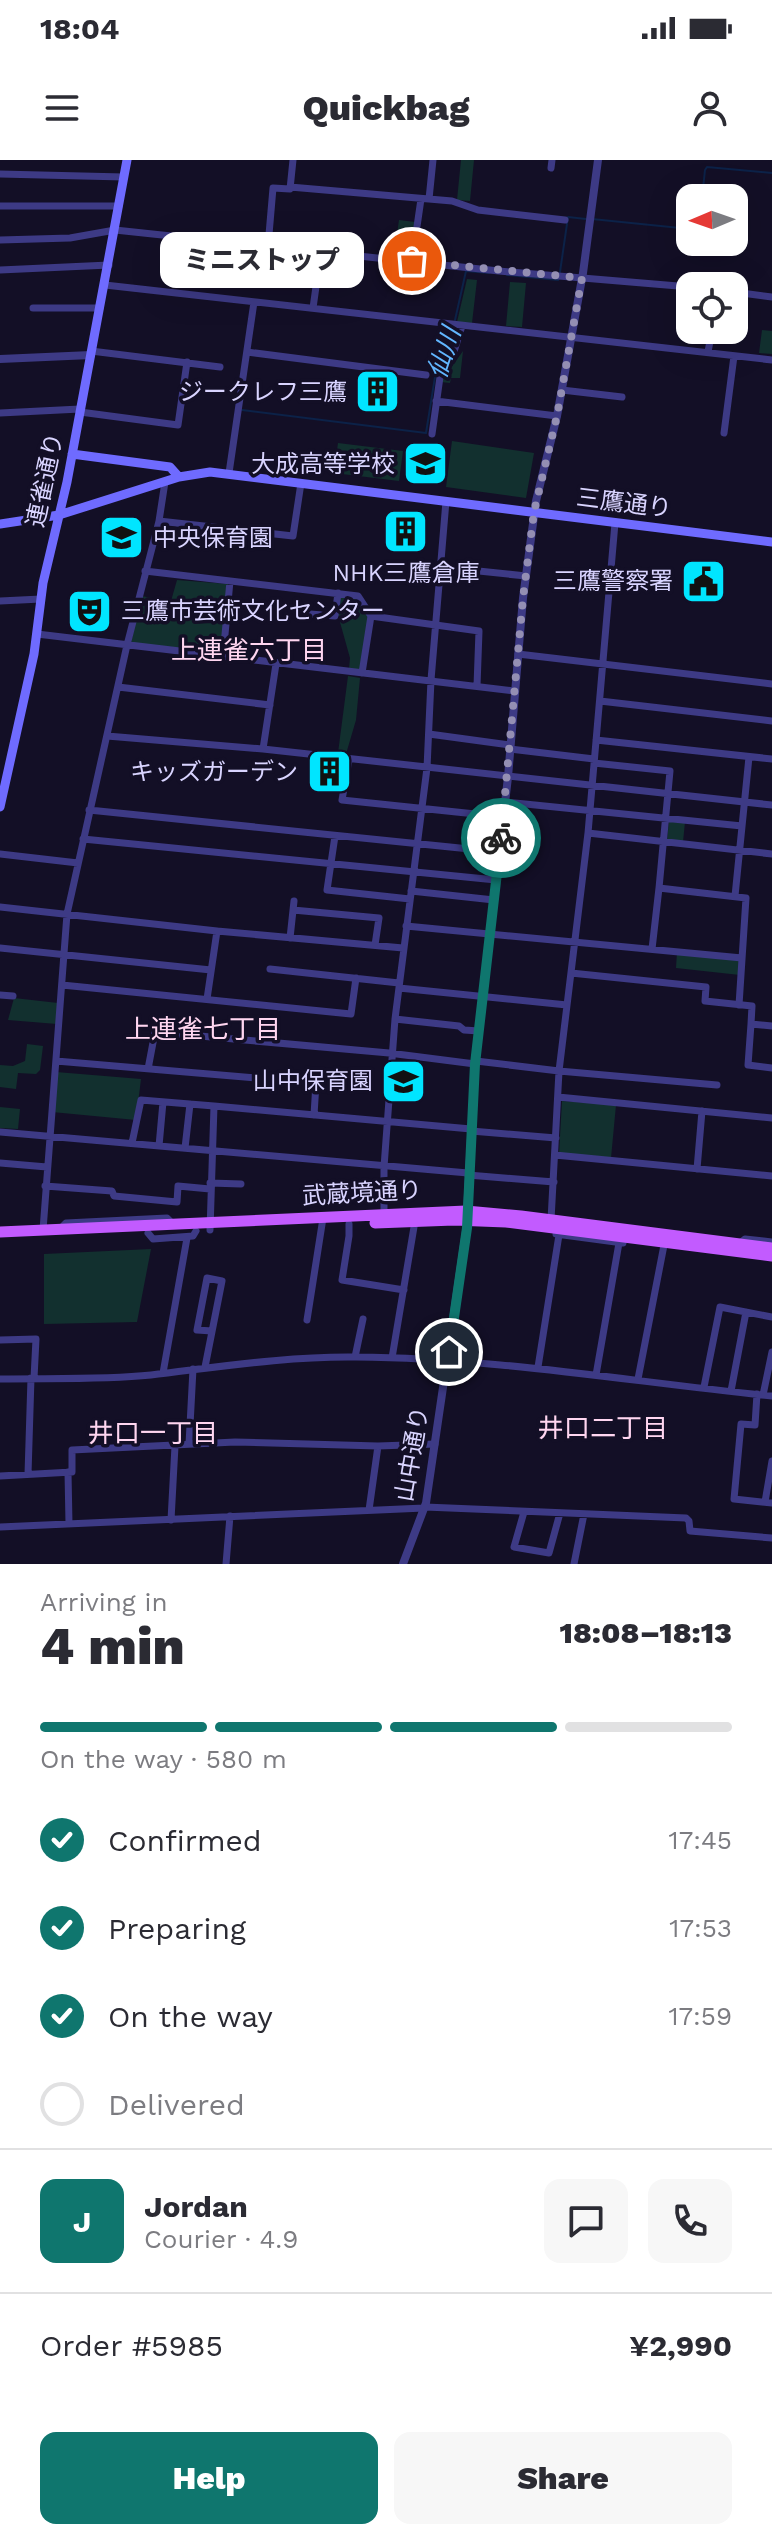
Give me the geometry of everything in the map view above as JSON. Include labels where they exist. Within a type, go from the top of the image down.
[{"type":"main road","name":"連雀通り","points":[[0,807],[37,634],[41,599],[72,454],[127,160]]},
{"type":"main road","points":[[72,454],[170,467],[179,477]]},
{"type":"main road","name":"三鷹通り","points":[[0,524],[59,515],[179,477],[210,472],[772,542]]},
{"type":"main road","name":"武蔵境通り","points":[[0,1232],[323,1221],[384,1215],[467,1216],[631,1238],[691,1238],[772,1245]]},
{"type":"main road","name":"武蔵境通り","points":[[323,1221],[349,1224],[467,1216]]},
{"type":"main road","name":"武蔵境通り","points":[[0,1240],[192,1234],[210,1226]]},
{"type":"main road","name":"武蔵境通り","points":[[554,1227],[666,1239],[772,1256]]},
{"type":"main road","points":[[691,1238],[689,1241],[707,1248]]},
{"type":"street","points":[[290,187],[293,160]]},
{"type":"street","points":[[412,261],[433,160]]},
{"type":"street","name":"山中通り","points":[[403,1564],[424,1507],[448,1360],[467,1216],[475,1062],[504,817],[534,512],[562,390],[582,278],[598,160]]},
{"type":"street","points":[[0,174],[124,177]]},
{"type":"street","points":[[268,246],[273,188],[452,201],[478,210],[565,220]]},
{"type":"street","points":[[0,206],[119,206]]},
{"type":"street","points":[[0,240],[70,238],[115,230],[559,277],[676,286]]},
{"type":"street","points":[[313,308],[321,251]]},
{"type":"street","points":[[0,270],[109,265]]},
{"type":"street","points":[[105,285],[772,360]]},
{"type":"street","points":[[748,294],[772,297]]},
{"type":"street","points":[[229,473],[254,302]]},
{"type":"street","points":[[33,308],[100,308]]},
{"type":"street","points":[[432,434],[440,377],[452,358],[456,325]]},
{"type":"street","points":[[708,352],[709,344]]},
{"type":"street","points":[[247,352],[426,375]]},
{"type":"street","points":[[0,359],[91,353],[220,367]]},
{"type":"street","points":[[724,433],[734,356]]},
{"type":"street","points":[[0,413],[80,411],[178,425],[187,362]]},
{"type":"street","points":[[562,390],[622,397]]},
{"type":"street","points":[[436,401],[557,416]]},
{"type":"street","points":[[43,1230],[67,914],[127,645],[159,521],[165,482]]},
{"type":"street","points":[[159,521],[293,536],[301,483]]},
{"type":"street","points":[[384,1215],[384,1167],[395,1019],[427,768],[446,501]]},
{"type":"street","points":[[538,1367],[554,1227],[559,1071],[591,809],[615,523]]},
{"type":"street","points":[[440,567],[526,576]]},
{"type":"street","points":[[145,571],[358,596],[371,616],[362,673]]},
{"type":"street","points":[[223,656],[230,581]]},
{"type":"street","points":[[310,614],[335,616],[338,593]]},
{"type":"street","points":[[0,601],[41,599]]},
{"type":"street","points":[[371,616],[479,631],[477,686]]},
{"type":"street","points":[[37,634],[515,691]]},
{"type":"street","points":[[518,654],[772,684]]},
{"type":"street","points":[[263,749],[276,664]]},
{"type":"street","points":[[118,687],[270,705]]},
{"type":"street","points":[[600,701],[772,721]]},
{"type":"street","points":[[429,734],[670,771],[652,949]]},
{"type":"street","points":[[107,736],[263,749],[772,805]]},
{"type":"street","points":[[596,740],[772,759]]},
{"type":"street","points":[[735,896],[749,757]]},
{"type":"street","points":[[349,760],[342,800],[504,817]]},
{"type":"street","points":[[505,802],[742,826]]},
{"type":"street","points":[[89,810],[499,852]]},
{"type":"street","points":[[588,833],[772,854]]},
{"type":"street","points":[[335,836],[327,890],[494,900]]},
{"type":"street","points":[[83,839],[496,880]]},
{"type":"street","points":[[0,854],[78,863]]},
{"type":"street","points":[[659,888],[746,898],[739,1005]]},
{"type":"street","points":[[290,938],[293,906],[379,918],[375,945]]},
{"type":"street","points":[[0,907],[403,948]]},
{"type":"street","points":[[406,926],[742,958]]},
{"type":"street","points":[[207,999],[217,931]]},
{"type":"street","points":[[0,948],[211,970]]},
{"type":"street","points":[[270,969],[567,1005]]},
{"type":"street","points":[[571,973],[706,987],[705,1001],[752,1006],[748,1065],[772,1068]]},
{"type":"street","points":[[62,985],[351,1014],[356,978]]},
{"type":"street","points":[[0,995],[13,996]]},
{"type":"street","points":[[395,1019],[479,1031]]},
{"type":"street","points":[[751,1024],[772,1026]]},
{"type":"street","points":[[148,1069],[155,1032],[717,1085]]},
{"type":"street","points":[[56,1061],[316,1083],[314,1115]]},
{"type":"street","points":[[558,1097],[772,1118]]},
{"type":"street","points":[[132,1143],[141,1100],[556,1138]]},
{"type":"street","points":[[159,1146],[163,1102]]},
{"type":"street","points":[[185,1148],[190,1104]]},
{"type":"street","points":[[210,1226],[214,1106]]},
{"type":"street","points":[[697,1169],[702,1111]]},
{"type":"street","points":[[0,1132],[554,1182]]},
{"type":"street","points":[[555,1155],[772,1176]]},
{"type":"street","points":[[0,1163],[47,1167]]},
{"type":"street","points":[[45,1186],[112,1191],[114,1196],[177,1202],[178,1186],[241,1184]]},
{"type":"street","points":[[307,1320],[323,1221]]},
{"type":"street","points":[[392,1358],[415,1221]]},
{"type":"street","points":[[349,1224],[342,1280],[404,1290]]},
{"type":"street","points":[[554,1227],[619,1243],[631,1238]]},
{"type":"street","points":[[163,1373],[192,1234]]},
{"type":"street","points":[[638,1379],[666,1239]]},
{"type":"street","points":[[596,1375],[619,1243]]},
{"type":"street","points":[[205,1367],[222,1281],[207,1278],[197,1330],[212,1331]]},
{"type":"street","points":[[704,1387],[720,1307],[772,1317]]},
{"type":"street","points":[[731,1391],[746,1312]]},
{"type":"street","points":[[355,1357],[363,1319]]},
{"type":"street","points":[[361,1330],[371,1332]]},
{"type":"street","points":[[0,1340],[36,1339],[28,1474]]},
{"type":"street","points":[[772,1352],[755,1425],[741,1424],[734,1499],[769,1502],[772,1461]]},
{"type":"street","points":[[0,1379],[163,1373],[205,1367],[355,1357],[538,1367],[764,1395]]},
{"type":"street","points":[[189,1444],[193,1369]]},
{"type":"street","points":[[0,1476],[72,1472],[72,1450],[235,1442],[378,1446],[435,1444]]},
{"type":"street","points":[[171,1520],[175,1446]]},
{"type":"street","points":[[369,1510],[378,1446]]},
{"type":"street","points":[[68,1472],[69,1524]]},
{"type":"street","points":[[0,1527],[424,1507],[686,1518],[690,1531],[772,1538]]},
{"type":"street","points":[[524,1512],[514,1547],[549,1553],[560,1513]]},
{"type":"street","points":[[574,1564],[584,1514]]},
{"type":"street","points":[[226,1564],[230,1516]]},
{"type":"green space","points":[[461,160],[474,160],[470,201],[457,200]]},
{"type":"green space","points":[[399,220],[415,222],[410,257],[394,255]]},
{"type":"green space","points":[[467,279],[477,280],[472,323],[457,322]]},
{"type":"green space","points":[[510,282],[526,283],[522,327],[506,326]]},
{"type":"green space","points":[[762,330],[772,331],[772,354],[759,353]]},
{"type":"green space","points":[[463,351],[460,378],[451,378],[450,383],[441,382]]},
{"type":"green space","points":[[452,441],[534,453],[526,498],[446,487]]},
{"type":"green space","points":[[338,443],[403,451],[399,481],[334,473]]},
{"type":"green space","points":[[177,580],[228,584],[222,652],[131,643],[141,596],[171,601]]},
{"type":"green space","points":[[339,596],[356,599],[369,615],[361,671],[349,669],[350,658],[338,615]]},
{"type":"green space","points":[[348,676],[360,678],[356,720],[346,754],[338,753]]},
{"type":"green space","points":[[669,820],[685,822],[683,842],[667,841]]},
{"type":"green space","points":[[677,952],[742,958],[740,975],[676,968]]},
{"type":"green space","points":[[14,998],[58,1003],[57,1024],[8,1020]]},
{"type":"green space","points":[[27,1044],[43,1046],[40,1070],[36,1074],[18,1073],[16,1089],[0,1087],[0,1065],[13,1066],[25,1061]]},
{"type":"green space","points":[[56,1072],[141,1079],[136,1120],[52,1112]]},
{"type":"green space","points":[[562,1101],[616,1105],[611,1158],[559,1154]]},
{"type":"green space","points":[[0,1107],[20,1109],[18,1129],[0,1128]]},
{"type":"green space","points":[[151,1249],[137,1322],[44,1324],[44,1254]]},
{"type":"waterway","name":"仙川","points":[[704,184],[707,167],[772,173]]},
{"type":"waterway","name":"仙川","points":[[560,272],[568,217],[586,219]]},
{"type":"waterway","name":"仙川","points":[[592,219],[676,228]]},
{"type":"waterway","name":"仙川","points":[[455,320],[466,271],[489,273]]},
{"type":"waterway","name":"仙川","points":[[507,275],[559,278]]},
{"type":"waterway","name":"仙川","points":[[242,410],[426,433],[439,352],[448,350],[453,327]]},
{"type":"way so far","points":[[412,261],[582,278],[557,416],[534,512],[501,838]]},
{"type":"place","name":"ミニストップ","points":[[412,261]]},
{"type":"place","name":"ジークレフ三鷹","points":[[378,392]]},
{"type":"place","name":"大成高等学校","points":[[426,464]]},
{"type":"place","name":"NHK三鷹倉庫","points":[[406,531]]},
{"type":"place","name":"中央保育園","points":[[122,538]]},
{"type":"place","name":"三鷹警察署","points":[[704,581]]},
{"type":"place","name":"三鷹市芸術文化センター","points":[[90,611]]},
{"type":"place","name":"キッズガーデン","points":[[329,772]]},
{"type":"place","name":"山中保育園","points":[[404,1081]]},
{"type":"district","name":"上連雀六丁目","points":[[249,650]]},
{"type":"district","name":"上連雀七丁目","points":[[203,1029]]},
{"type":"district","name":"井口二丁目","points":[[603,1428]]},
{"type":"district","name":"井口一丁目","points":[[153,1433]]},
{"type":"route","points":[[449,1352],[467,1228],[475,1064],[501,838]]}]
